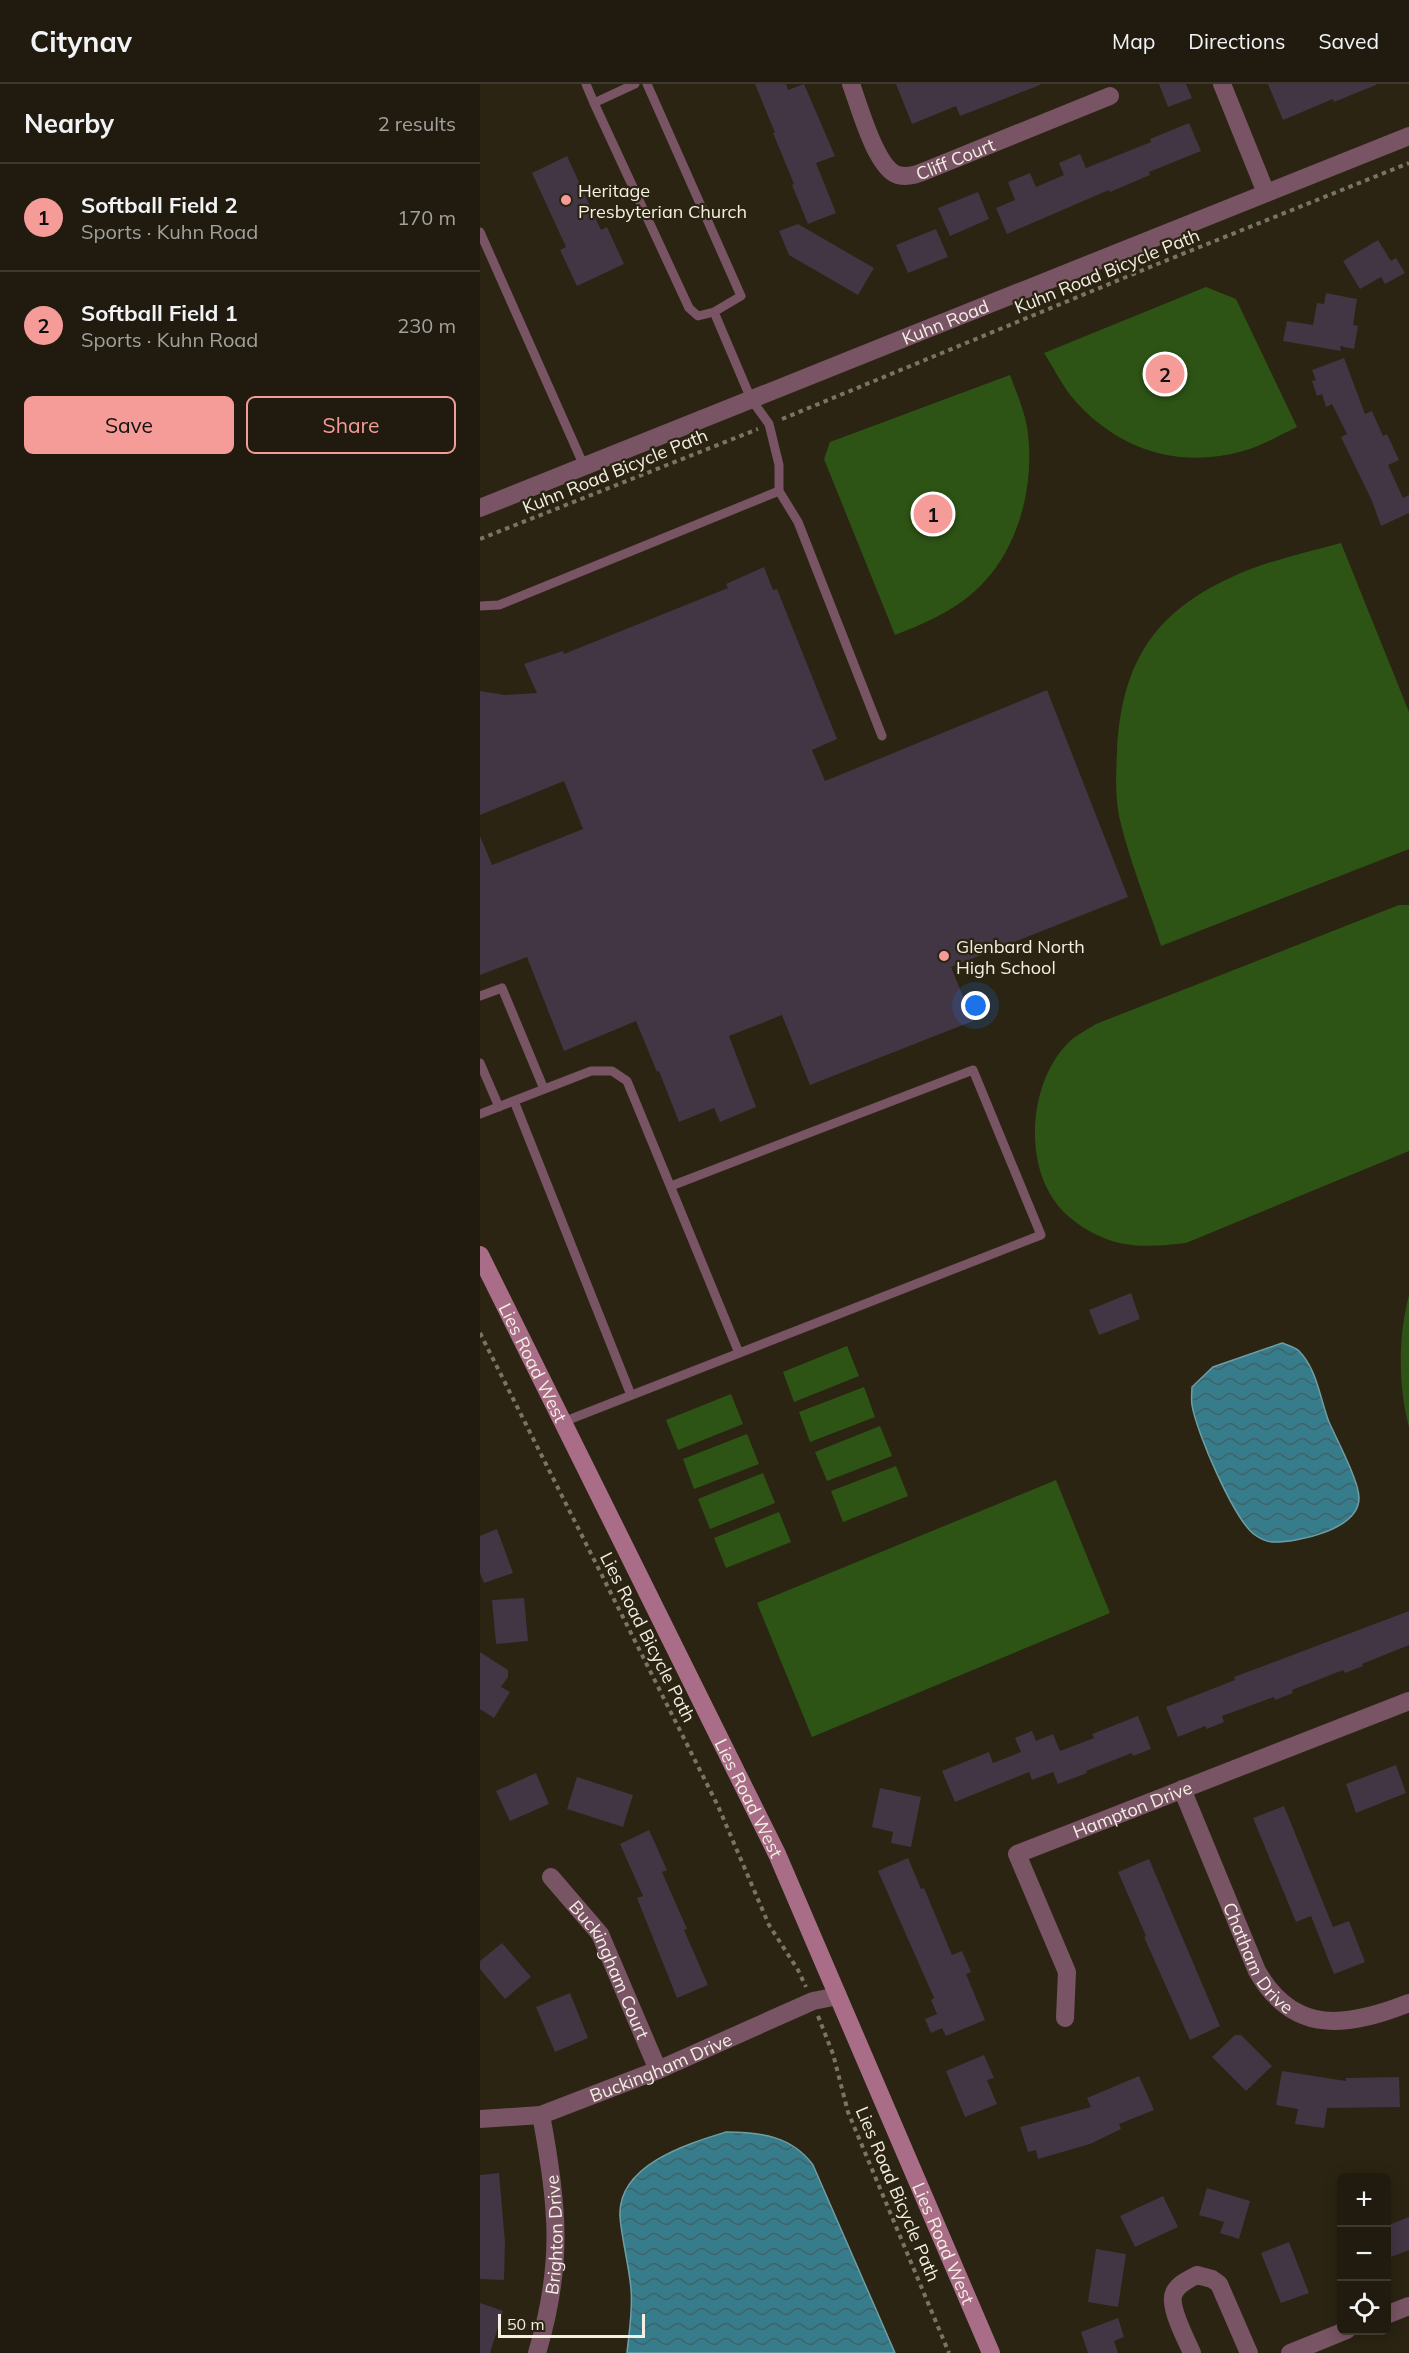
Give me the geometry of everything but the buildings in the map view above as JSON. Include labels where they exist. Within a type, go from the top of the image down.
[{"type":"street","name":"Cliff Court","points":[[851,84],[874,148],[890,181],[910,177],[1110,96]]},
{"type":"street","points":[[1222,84],[1266,193]]},
{"type":"street","name":"Kuhn Road","points":[[480,508],[1409,136]]},
{"type":"street","name":"Lies Road West","points":[[480,1255],[777,1854],[991,2353]]},
{"type":"street","name":"Hampton Drive","points":[[1065,2018],[1067,1972],[1017,1854],[1409,1701]]},
{"type":"street","name":"Chatham Drive","points":[[1182,1790],[1257,1971],[1276,1997],[1302,2015],[1321,2021],[1341,2023],[1380,2015],[1409,2004]]},
{"type":"street","name":"Buckingham Court","points":[[551,1877],[600,1934],[658,2070]]},
{"type":"street","name":"Buckingham Drive","points":[[480,2119],[541,2115],[658,2070],[813,2001],[838,1996]]},
{"type":"street","name":"Brighton Drive","points":[[537,2353],[551,2301],[556,2257],[553,2181],[541,2115]]},
{"type":"street","points":[[1192,2353],[1172,2303],[1174,2292],[1179,2286],[1197,2275],[1212,2279],[1219,2284],[1249,2353]]},
{"type":"street","points":[[1391,2313],[1409,2306]]},
{"type":"street","points":[[1290,2353],[1337,2335]]},
{"type":"lane","points":[[586,84],[688,308],[698,316],[714,312],[741,296],[647,84]]},
{"type":"lane","points":[[594,103],[635,84]]},
{"type":"lane","points":[[480,232],[584,466]]},
{"type":"lane","points":[[714,312],[751,399],[769,424],[779,465],[779,491],[798,522],[882,736]]},
{"type":"lane","points":[[480,606],[499,605],[779,491]]},
{"type":"lane","points":[[480,996],[502,988],[544,1089]]},
{"type":"lane","points":[[480,1063],[499,1107]]},
{"type":"lane","points":[[563,1422],[1041,1235],[974,1070],[671,1186]]},
{"type":"lane","points":[[480,1114],[591,1071],[612,1071],[627,1081],[739,1353]]},
{"type":"lane","points":[[514,1101],[631,1395]]},
{"type":"path","name":"Kuhn Road Bicycle Path","points":[[784,418],[1409,163]]},
{"type":"path","name":"Kuhn Road Bicycle Path","points":[[480,538],[760,428]]},
{"type":"path","name":"Lies Road Bicycle Path","points":[[480,1333],[718,1807],[768,1925],[798,1970],[813,2001],[833,2054],[848,2112],[950,2353]]},
{"type":"green space","points":[[1206,287],[1236,299],[1297,427],[1257,446],[1218,456],[1194,458],[1171,456],[1148,450],[1107,429],[1088,414],[1067,391],[1044,353]]},
{"type":"green space","points":[[1010,375],[1026,420],[1029,449],[1026,493],[1013,537],[1003,557],[975,591],[937,617],[895,635],[824,459],[830,442]]},
{"type":"green space","points":[[1341,543],[1409,712],[1409,849],[1161,946],[1128,849],[1117,800],[1116,768],[1120,721],[1125,693],[1134,668],[1146,646],[1162,626],[1181,607],[1204,591],[1258,566]]},
{"type":"green space","points":[[1399,905],[1409,905],[1409,1151],[1186,1243],[1144,1246],[1124,1244],[1087,1230],[1062,1210],[1049,1192],[1040,1172],[1035,1125],[1038,1102],[1045,1079],[1055,1059],[1072,1039],[1096,1024]]},
{"type":"green space","points":[[1409,1295],[1409,1427],[1401,1378],[1401,1344]]},
{"type":"green space","points":[[847,1346],[859,1376],[794,1402],[783,1372]]},
{"type":"green space","points":[[864,1387],[875,1417],[810,1442],[799,1412]]},
{"type":"green space","points":[[731,1394],[743,1424],[678,1450],[666,1420]]},
{"type":"green space","points":[[880,1426],[892,1456],[827,1481],[815,1452]]},
{"type":"green space","points":[[747,1434],[759,1464],[694,1489],[683,1459]]},
{"type":"green space","points":[[896,1466],[908,1496],[843,1522],[831,1491]]},
{"type":"green space","points":[[763,1473],[775,1503],[710,1529],[698,1499]]},
{"type":"green space","points":[[1056,1480],[1110,1613],[812,1737],[757,1603]]},
{"type":"green space","points":[[779,1512],[791,1542],[726,1568],[714,1538]]},
{"type":"water","points":[[1282,1343],[1297,1350],[1310,1366],[1329,1422],[1355,1481],[1359,1498],[1356,1509],[1349,1519],[1338,1526],[1310,1537],[1272,1542],[1265,1541],[1246,1526],[1227,1494],[1208,1454],[1195,1417],[1192,1387],[1213,1367]]},
{"type":"water","points":[[726,2132],[763,2135],[785,2142],[805,2155],[813,2165],[895,2353],[627,2353],[631,2297],[620,2217],[622,2199],[630,2183],[642,2170],[657,2160],[675,2150]]},
{"type":"place","name":"Heritage Presbyterian Church","points":[[566,200]]},
{"type":"place","name":"Softball Field 1","points":[[1165,374]]},
{"type":"place","name":"Softball Field 2","points":[[933,514]]},
{"type":"place","name":"Glenbard North High School","points":[[944,956]]}]
